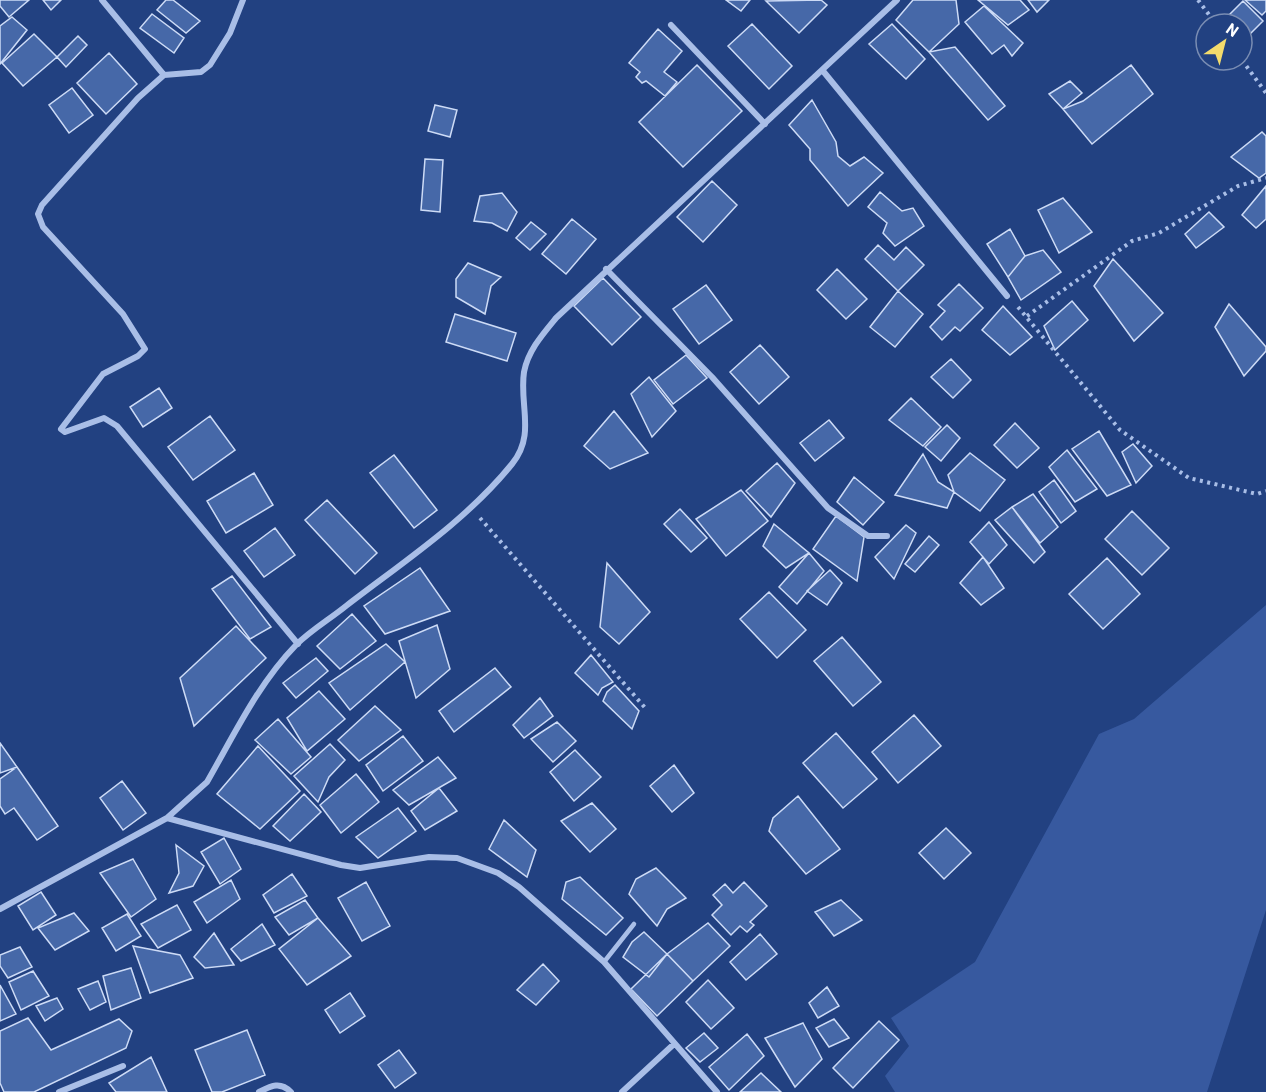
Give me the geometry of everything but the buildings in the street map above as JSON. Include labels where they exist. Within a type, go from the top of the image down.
[{"type":"street","points":[[102,0],[164,75]]},
{"type":"street","points":[[243,0],[230,33],[210,65],[201,72],[164,75],[138,98],[42,205],[38,214],[44,227],[56,242],[123,314],[145,349],[138,356],[103,374],[61,429],[65,432],[104,418],[117,426],[298,644]]},
{"type":"street","points":[[0,909],[167,818],[207,782],[272,673],[298,644],[472,509],[514,462],[525,441],[527,420],[522,394],[525,370],[533,347],[555,318],[897,0]]},
{"type":"street","points":[[670,25],[765,124]]},
{"type":"street","points":[[823,71],[1007,296]]},
{"type":"street","points":[[606,269],[712,377],[828,508],[868,536],[887,536]]},
{"type":"street","points":[[167,818],[341,865],[360,868],[429,857],[457,858],[479,864],[519,887],[604,962],[717,1092]]},
{"type":"street","points":[[622,1092],[674,1044]]},
{"type":"street","points":[[59,1092],[123,1066]]},
{"type":"street","points":[[259,1092],[276,1084],[282,1085],[291,1092]]},
{"type":"lane","points":[[604,962],[634,924]]},
{"type":"path","points":[[1251,72],[1266,93]]},
{"type":"path","points":[[1027,316],[1132,241],[1159,233],[1238,186],[1266,178]]},
{"type":"path","points":[[1007,296],[1027,316],[1120,430],[1189,478],[1257,494],[1266,491]]},
{"type":"path","points":[[472,509],[647,710]]},
{"type":"shaded area","points":[[1266,605],[1266,910],[1207,1092],[895,1092],[885,1076],[909,1046],[891,1018],[975,962],[1099,734],[1134,719]]}]
